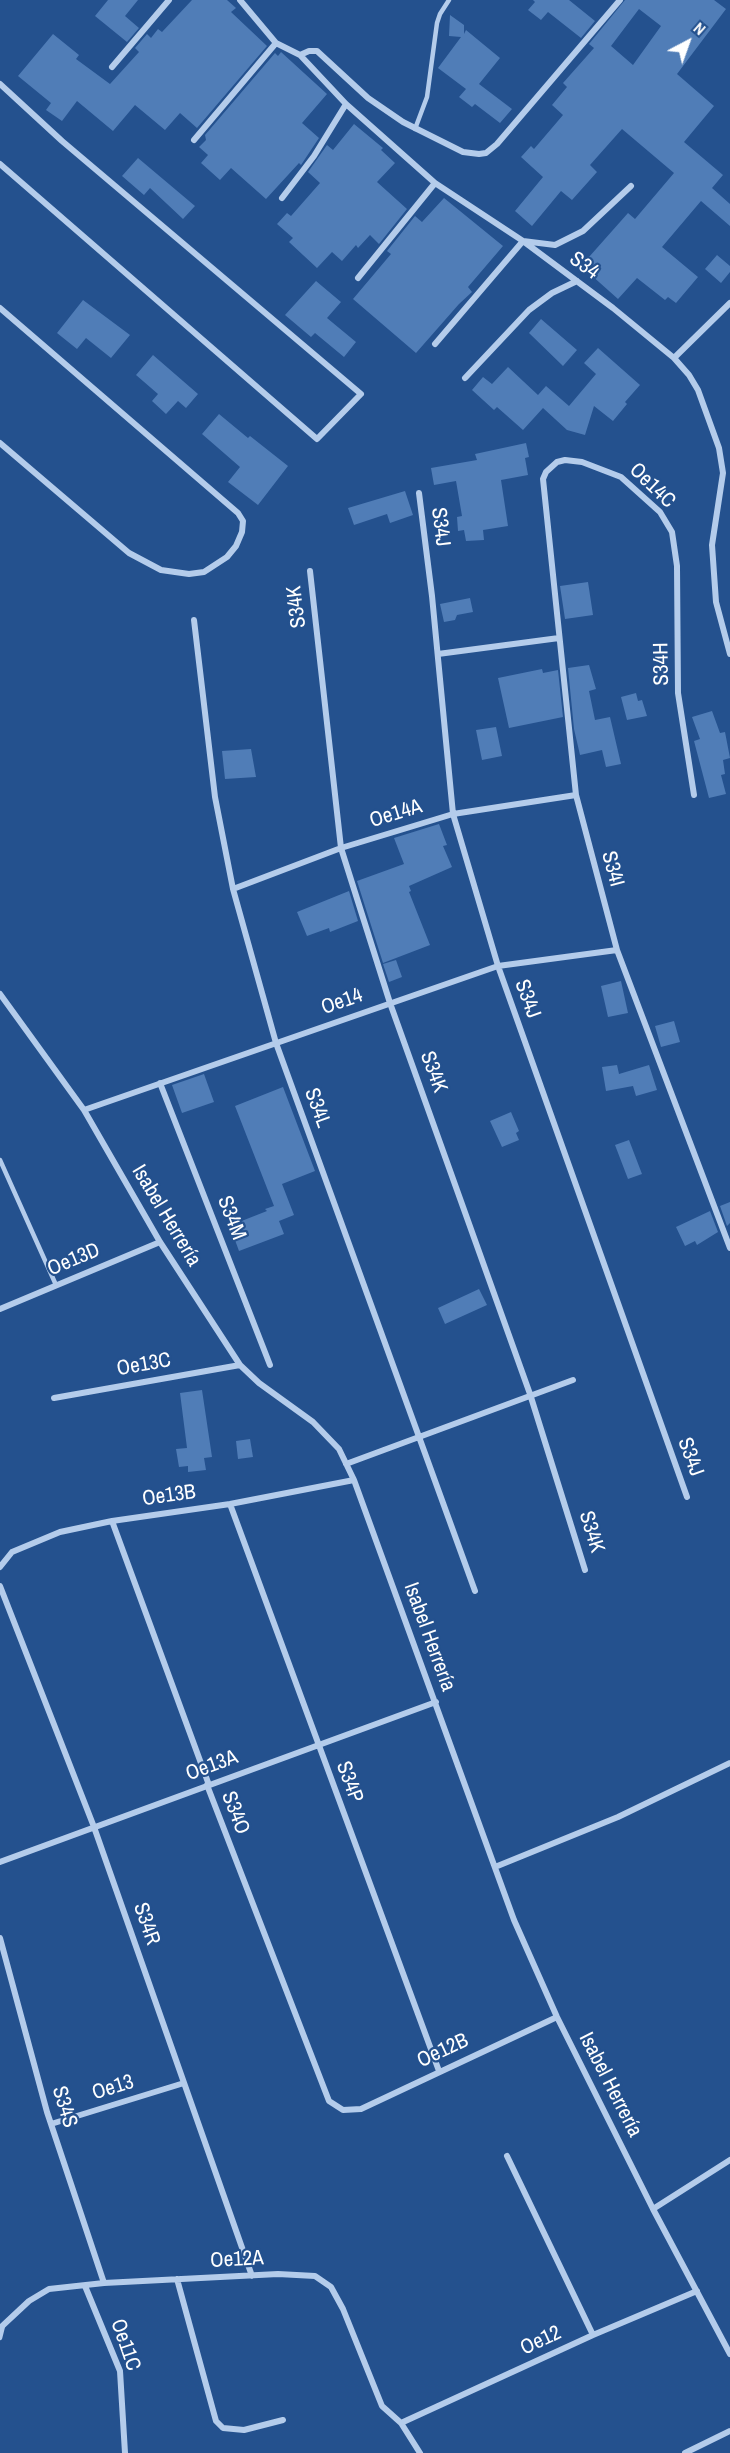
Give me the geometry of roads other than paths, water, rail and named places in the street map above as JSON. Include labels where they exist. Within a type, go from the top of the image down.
[{"type":"street","points":[[112,67],[169,0]]},
{"type":"street","name":"S34","points":[[240,0],[276,43],[300,55],[346,104],[435,183],[523,241],[578,281],[674,358],[689,375],[698,390],[718,448],[723,473],[712,545],[716,602],[730,654]]},
{"type":"street","points":[[300,55],[316,51],[368,98],[415,129],[463,152],[479,154],[492,149],[522,117],[620,0]]},
{"type":"street","points":[[194,140],[276,43]]},
{"type":"street","points":[[0,84],[62,141],[361,394],[317,439],[0,164]]},
{"type":"street","points":[[282,198],[314,156],[346,104]]},
{"type":"street","points":[[358,278],[435,183]]},
{"type":"street","points":[[435,344],[523,241],[555,245],[583,231],[632,186]]},
{"type":"street","points":[[465,378],[529,310],[552,293],[578,281]]},
{"type":"street","points":[[674,358],[730,303]]},
{"type":"street","points":[[0,308],[238,513],[243,521],[237,546],[222,561],[204,572],[172,573],[148,564],[129,553],[0,442]]},
{"type":"street","name":"Oe14C","points":[[543,479],[551,466],[565,460],[582,462],[611,471],[630,483],[660,512],[672,532]]},
{"type":"street","name":"S34I","points":[[543,479],[576,795],[617,951],[730,1248]]},
{"type":"street","name":"S34J","points":[[419,493],[438,654],[453,814],[498,966],[687,1497]]},
{"type":"street","name":"S34H","points":[[672,532],[677,566],[678,693],[694,795]]},
{"type":"street","name":"S34K","points":[[310,571],[341,848],[390,1003],[530,1394],[585,1570]]},
{"type":"street","name":"S34L","points":[[194,620],[215,797],[233,890],[276,1043],[475,1591]]},
{"type":"street","points":[[438,654],[559,638]]},
{"type":"street","name":"Oe14A","points":[[233,890],[341,848],[453,814],[576,795]]},
{"type":"street","name":"Oe14","points":[[84,1110],[498,966],[617,951]]},
{"type":"street","name":"Isabel Herrería","points":[[0,994],[84,1110],[160,1242],[240,1365],[259,1383],[313,1422],[339,1449],[354,1480],[514,1920],[557,2017],[653,2209],[730,2354]]},
{"type":"street","name":"S34M","points":[[160,1083],[270,1365]]},
{"type":"street","name":"Oe13D","points":[[0,1309],[160,1242]]},
{"type":"street","name":"Oe13C","points":[[54,1398],[240,1365]]},
{"type":"street","points":[[346,1464],[573,1380]]},
{"type":"street","name":"Oe13B","points":[[0,1567],[12,1552],[60,1532],[112,1521],[230,1504],[354,1480]]},
{"type":"street","name":"S34P","points":[[230,1504],[439,2071]]},
{"type":"street","name":"S34O","points":[[112,1521],[209,1785],[207,1785],[329,2101],[343,2110]]},
{"type":"street","name":"S34R","points":[[0,1586],[94,1827],[252,2276]]},
{"type":"street","name":"Oe13A","points":[[0,1862],[436,1702]]},
{"type":"street","points":[[495,1868],[618,1817],[730,1763]]},
{"type":"street","name":"S34S","points":[[0,1938],[51,2124],[104,2283]]},
{"type":"street","name":"Oe12B","points":[[343,2110],[361,2109],[557,2017]]},
{"type":"street","name":"Oe13","points":[[51,2124],[184,2083]]},
{"type":"street","points":[[507,2156],[593,2335]]},
{"type":"street","points":[[653,2209],[730,2160]]},
{"type":"street","name":"Oe12A","points":[[2,2327],[29,2301],[49,2289],[104,2283],[278,2274],[315,2276],[331,2288],[343,2309],[382,2406],[401,2424]]},
{"type":"street","points":[[177,2279],[216,2421],[223,2428],[244,2430],[284,2420]]},
{"type":"street","name":"Oe11C","points":[[85,2286],[120,2371],[125,2453]]},
{"type":"street","name":"Oe12","points":[[401,2424],[593,2335],[697,2291]]},
{"type":"street","points":[[401,2424],[420,2453]]},
{"type":"street","points":[[686,2453],[730,2431]]},
{"type":"lane","points":[[415,129],[427,97],[437,23],[449,0]]},
{"type":"lane","points":[[0,1161],[56,1286]]},
{"type":"lane","points":[[0,2338],[2,2327]]}]
